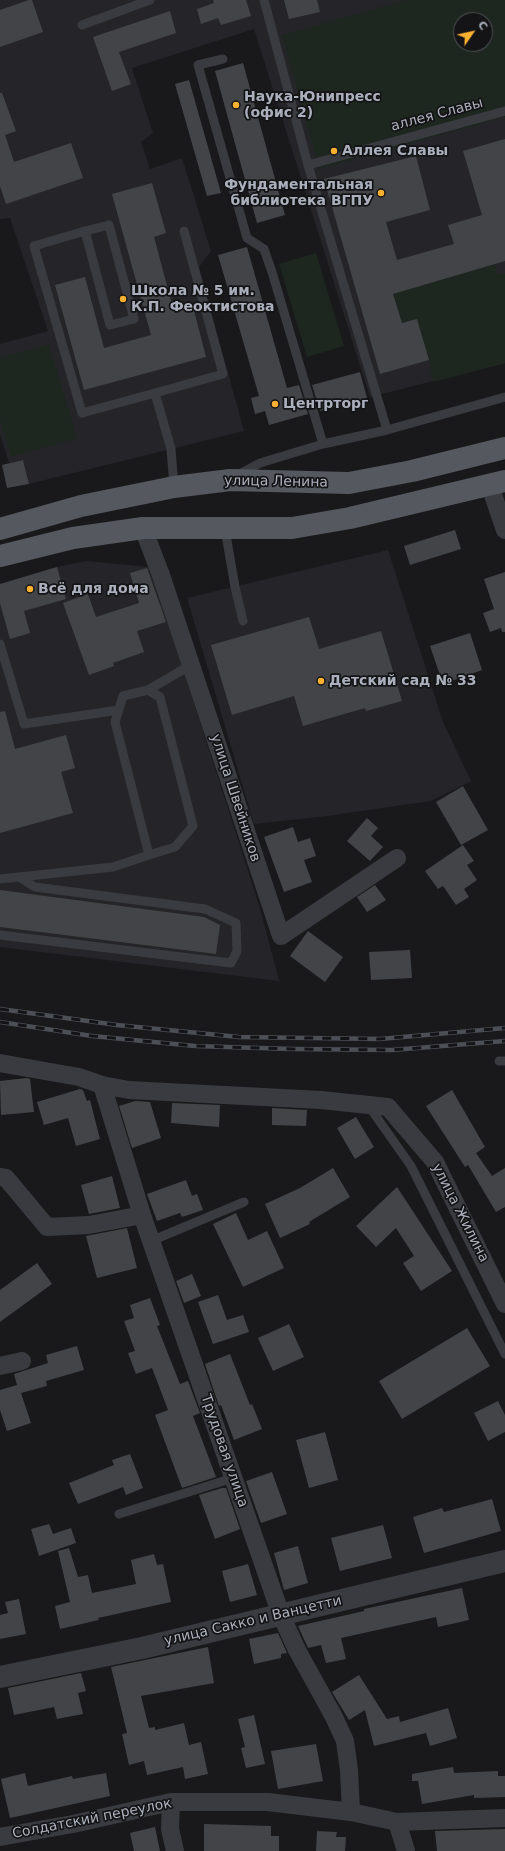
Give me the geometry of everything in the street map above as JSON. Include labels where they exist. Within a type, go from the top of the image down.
[{"type":"main road","name":"улица Ленина","points":[[0,529],[81,506],[174,487],[230,480],[349,483],[412,471],[505,448]]},
{"type":"main road","points":[[0,556],[73,538],[143,528],[292,528],[350,518],[498,484]]},
{"type":"street","points":[[498,484],[505,530]]},
{"type":"street","name":"улица Швейников","points":[[143,528],[161,575],[281,936],[397,858]]},
{"type":"street","name":"улица Жилина","points":[[0,1063],[79,1078],[102,1085],[129,1090],[368,1104],[388,1107],[435,1162],[505,1304]]},
{"type":"street","name":"Трудовая улица","points":[[102,1085],[142,1215],[281,1615],[345,1741],[349,1770],[351,1812]]},
{"type":"street","points":[[0,1177],[6,1178],[48,1227],[89,1225],[142,1215]]},
{"type":"street","points":[[0,1366],[22,1361]]},
{"type":"street","name":"улица Сакко и Ванцетти","points":[[0,1677],[142,1648],[505,1561]]},
{"type":"street","points":[[172,1802],[170,1829],[175,1851]]},
{"type":"street","name":"Солдатский переулок","points":[[0,1837],[74,1824],[172,1802],[268,1802],[351,1812],[397,1822],[505,1818]]},
{"type":"street","points":[[397,1822],[406,1851]]},
{"type":"lane","points":[[82,25],[150,0]]},
{"type":"lane","points":[[264,0],[308,165],[386,430]]},
{"type":"lane","points":[[223,59],[198,66],[247,238],[264,249],[323,444]]},
{"type":"lane","name":"аллея Славы","points":[[308,165],[505,111]]},
{"type":"lane","points":[[86,231],[110,325],[134,319],[110,225],[86,231],[34,246],[82,413],[222,374],[184,231]]},
{"type":"lane","points":[[155,393],[172,449],[174,487]]},
{"type":"lane","points":[[230,480],[260,463],[323,444],[386,430],[505,396]]},
{"type":"lane","points":[[225,529],[235,587],[243,621]]},
{"type":"lane","points":[[0,644],[24,724],[119,710]]},
{"type":"lane","points":[[148,855],[115,722],[123,696],[148,690],[191,664]]},
{"type":"lane","points":[[0,880],[113,867],[175,847],[193,826],[160,697],[148,690]]},
{"type":"lane","points":[[0,935],[231,962],[237,951],[236,923],[205,909],[35,887],[19,878]]},
{"type":"lane","points":[[368,1104],[411,1166],[505,1354]]},
{"type":"lane","points":[[151,1241],[244,1202]]},
{"type":"lane","points":[[119,1514],[233,1478]]},
{"type":"shaded area","points":[[0,0],[505,0],[505,363],[370,397],[254,29],[132,68],[153,133],[141,142],[150,169],[182,158],[211,251],[199,267],[244,431],[29,484],[23,460],[9,463],[0,434],[0,344],[48,331],[10,218],[0,219]]},
{"type":"shaded area","points":[[407,0],[505,0],[505,117],[319,169],[282,35]]},
{"type":"shaded area","points":[[316,253],[344,346],[307,357],[279,264]]},
{"type":"shaded area","points":[[495,264],[498,275],[505,273],[505,363],[434,382],[417,319],[402,323],[393,294]]},
{"type":"shaded area","points":[[49,344],[77,438],[11,457],[0,419],[0,358]]},
{"type":"shaded area","name":"Детский сад № 33","points":[[388,550],[443,722],[471,781],[431,801],[327,816],[254,824],[187,598]]},
{"type":"shaded area","points":[[86,561],[150,567],[260,908],[279,981],[0,947],[0,584],[57,567]]},
{"type":"building","points":[[32,0],[43,32],[0,47],[0,10]]},
{"type":"building","points":[[213,0],[246,0],[251,16],[221,25],[218,18],[201,24],[197,9],[214,3]]},
{"type":"building","points":[[284,0],[317,0],[320,12],[289,19]]},
{"type":"building","points":[[170,11],[176,33],[119,52],[131,84],[112,91],[93,37]]},
{"type":"building","points":[[243,63],[285,215],[257,223],[215,71]]},
{"type":"building","points":[[189,80],[221,193],[207,196],[175,84]]},
{"type":"building","points":[[0,93],[2,93],[16,131],[5,135],[14,162],[71,143],[83,178],[6,204],[0,186]]},
{"type":"building","points":[[505,139],[505,261],[393,294],[402,323],[417,319],[429,360],[380,374],[324,179],[416,156],[430,210],[386,222],[397,260],[454,244],[448,225],[482,215],[463,151]]},
{"type":"building","points":[[152,183],[166,233],[154,237],[173,308],[192,303],[206,357],[84,390],[55,285],[85,277],[104,348],[151,335],[112,194]]},
{"type":"building","points":[[247,247],[287,388],[299,385],[308,414],[269,425],[265,411],[255,414],[251,398],[259,396],[218,255]]},
{"type":"building","points":[[360,372],[367,398],[320,411],[312,385]]},
{"type":"building","points":[[23,460],[29,484],[7,488],[2,465]]},
{"type":"building","points":[[455,530],[461,549],[410,565],[404,546]]},
{"type":"building","points":[[57,567],[66,599],[24,611],[30,633],[10,639],[0,603],[0,584]]},
{"type":"building","points":[[147,568],[166,622],[137,631],[144,652],[113,663],[114,666],[89,675],[63,603],[88,594],[96,617],[139,603],[130,573]]},
{"type":"building","points":[[505,572],[505,632],[502,632],[501,628],[490,632],[483,613],[494,609],[484,579]]},
{"type":"building","points":[[309,617],[319,649],[381,631],[402,701],[366,711],[365,708],[303,726],[294,696],[232,715],[211,645]]},
{"type":"building","points":[[470,633],[482,670],[443,684],[430,646]]},
{"type":"building","points":[[5,711],[15,749],[66,735],[75,768],[61,772],[73,813],[0,833],[0,712]]},
{"type":"building","points":[[463,786],[488,830],[461,845],[436,802]]},
{"type":"building","points":[[367,818],[378,828],[371,836],[383,847],[370,861],[347,841]]},
{"type":"building","points":[[293,827],[298,842],[310,838],[316,856],[304,860],[312,882],[284,892],[264,837]]},
{"type":"building","points":[[463,845],[474,861],[467,865],[477,880],[464,889],[469,897],[456,905],[443,886],[438,889],[425,871]]},
{"type":"building","points":[[375,885],[386,900],[367,912],[357,897]]},
{"type":"building","points":[[0,890],[204,917],[220,925],[216,954],[0,927]]},
{"type":"building","points":[[308,931],[343,957],[325,982],[290,956]]},
{"type":"building","points":[[410,950],[412,978],[371,980],[369,952]]},
{"type":"building","points":[[30,1079],[34,1112],[1,1115],[0,1081]]},
{"type":"building","points":[[80,1089],[83,1090],[87,1101],[90,1100],[100,1139],[76,1146],[68,1118],[44,1125],[37,1102]]},
{"type":"building","points":[[452,1090],[485,1147],[476,1153],[492,1176],[505,1168],[505,1207],[496,1212],[468,1165],[465,1167],[426,1106]]},
{"type":"building","points":[[135,1101],[150,1102],[161,1138],[132,1148],[119,1106]]},
{"type":"building","points":[[172,1103],[220,1105],[219,1127],[171,1123]]},
{"type":"building","points":[[272,1108],[307,1110],[306,1126],[272,1125]]},
{"type":"building","points":[[356,1117],[374,1147],[355,1159],[337,1128]]},
{"type":"building","points":[[333,1168],[350,1197],[309,1222],[310,1224],[280,1238],[265,1204],[300,1188]]},
{"type":"building","points":[[112,1176],[120,1208],[89,1214],[81,1185]]},
{"type":"building","points":[[186,1180],[192,1196],[197,1194],[203,1210],[182,1217],[180,1213],[157,1221],[147,1194]]},
{"type":"building","points":[[397,1187],[452,1271],[421,1291],[403,1263],[414,1256],[396,1228],[376,1247],[356,1226]]},
{"type":"building","points":[[236,1213],[248,1240],[267,1231],[284,1268],[243,1287],[213,1224]]},
{"type":"building","points":[[127,1228],[137,1268],[97,1278],[86,1236]]},
{"type":"building","points":[[37,1263],[52,1284],[0,1322],[0,1290]]},
{"type":"building","points":[[192,1274],[201,1296],[184,1303],[176,1281]]},
{"type":"building","points":[[218,1295],[227,1320],[243,1315],[249,1332],[213,1344],[198,1302]]},
{"type":"building","points":[[150,1298],[160,1325],[157,1326],[180,1384],[188,1381],[200,1413],[193,1416],[216,1477],[182,1488],[155,1415],[168,1410],[152,1368],[136,1374],[128,1353],[135,1351],[124,1321],[134,1318],[130,1305]]},
{"type":"building","points":[[289,1324],[304,1357],[273,1371],[258,1338]]},
{"type":"building","points":[[467,1328],[490,1366],[402,1419],[379,1381]]},
{"type":"building","points":[[77,1346],[84,1370],[46,1381],[47,1386],[21,1393],[31,1423],[7,1431],[0,1410],[0,1390],[17,1385],[14,1374],[48,1363],[46,1355]]},
{"type":"building","points":[[230,1354],[250,1405],[252,1404],[262,1429],[234,1440],[221,1405],[219,1406],[205,1364]]},
{"type":"building","points":[[498,1401],[505,1415],[505,1432],[488,1441],[474,1413]]},
{"type":"building","points":[[325,1432],[338,1480],[309,1488],[296,1440]]},
{"type":"building","points":[[130,1454],[143,1488],[126,1495],[123,1487],[78,1504],[69,1483],[114,1465],[112,1460]]},
{"type":"building","points":[[272,1472],[287,1514],[261,1523],[246,1481]]},
{"type":"building","points":[[226,1488],[240,1529],[215,1539],[199,1495]]},
{"type":"building","points":[[492,1499],[501,1531],[424,1553],[413,1517],[442,1508],[444,1512]]},
{"type":"building","points":[[49,1524],[53,1534],[71,1528],[76,1543],[39,1556],[31,1529]]},
{"type":"building","points":[[383,1525],[392,1558],[340,1571],[331,1538]]},
{"type":"building","points":[[298,1546],[308,1583],[284,1590],[274,1553]]},
{"type":"building","points":[[69,1548],[78,1577],[88,1575],[92,1593],[136,1584],[131,1560],[154,1554],[157,1565],[163,1564],[171,1602],[98,1618],[99,1620],[60,1629],[55,1606],[70,1602],[58,1551]]},
{"type":"building","points":[[248,1564],[257,1595],[230,1602],[222,1571]]},
{"type":"building","points":[[462,1588],[469,1620],[438,1627],[436,1617],[341,1638],[346,1659],[326,1663],[321,1645],[308,1648],[298,1626],[364,1611],[364,1609]]},
{"type":"building","points":[[19,1599],[26,1634],[0,1639],[0,1615],[8,1613],[5,1602]]},
{"type":"building","points":[[278,1633],[287,1653],[281,1654],[281,1658],[254,1664],[249,1639]]},
{"type":"building","points":[[208,1647],[214,1683],[141,1696],[149,1728],[155,1727],[155,1730],[184,1723],[189,1745],[201,1742],[208,1774],[185,1779],[183,1767],[147,1775],[144,1761],[129,1765],[122,1734],[127,1733],[111,1667]]},
{"type":"building","points":[[81,1673],[86,1691],[78,1693],[83,1714],[57,1719],[54,1707],[14,1715],[8,1688]]},
{"type":"building","points":[[359,1675],[387,1719],[399,1716],[400,1722],[448,1708],[457,1738],[430,1746],[426,1733],[374,1746],[365,1710],[349,1720],[332,1692]]},
{"type":"building","points":[[254,1715],[265,1764],[246,1768],[241,1748],[245,1747],[238,1719]]},
{"type":"building","points":[[316,1744],[323,1781],[278,1789],[271,1751]]},
{"type":"building","points":[[453,1767],[454,1773],[498,1771],[498,1776],[505,1776],[505,1797],[474,1798],[474,1795],[422,1804],[418,1781],[412,1781],[412,1774]]},
{"type":"building","points":[[25,1773],[28,1786],[72,1776],[73,1779],[106,1773],[110,1796],[10,1818],[1,1779]]},
{"type":"building","points":[[204,1824],[271,1826],[271,1836],[279,1836],[279,1851],[204,1851]]},
{"type":"building","points":[[155,1827],[160,1851],[134,1851],[130,1833]]},
{"type":"building","points":[[505,1829],[505,1851],[437,1851],[435,1831]]},
{"type":"building","points":[[317,1831],[337,1832],[336,1837],[346,1837],[345,1851],[316,1851]]},
{"type":"railway","points":[[0,1009],[117,1025],[239,1037],[380,1039],[505,1028]]},
{"type":"railway","points":[[0,1022],[92,1036],[195,1046],[392,1050],[505,1041]]},
{"type":"place","name":"Наука-Юнипресс (офис 2)","points":[[236,105]]},
{"type":"place","name":"Аллея Славы","points":[[334,151]]},
{"type":"place","name":"Фундаментальная библиотека ВГПУ","points":[[381,193]]},
{"type":"place","name":"Школа № 5 им. К.П. Феоктистова","points":[[123,299]]},
{"type":"place","name":"Центрторг","points":[[275,404]]},
{"type":"place","name":"Всё для дома","points":[[30,589]]},
{"type":"place","name":"Детский сад № 33","points":[[321,681]]}]
